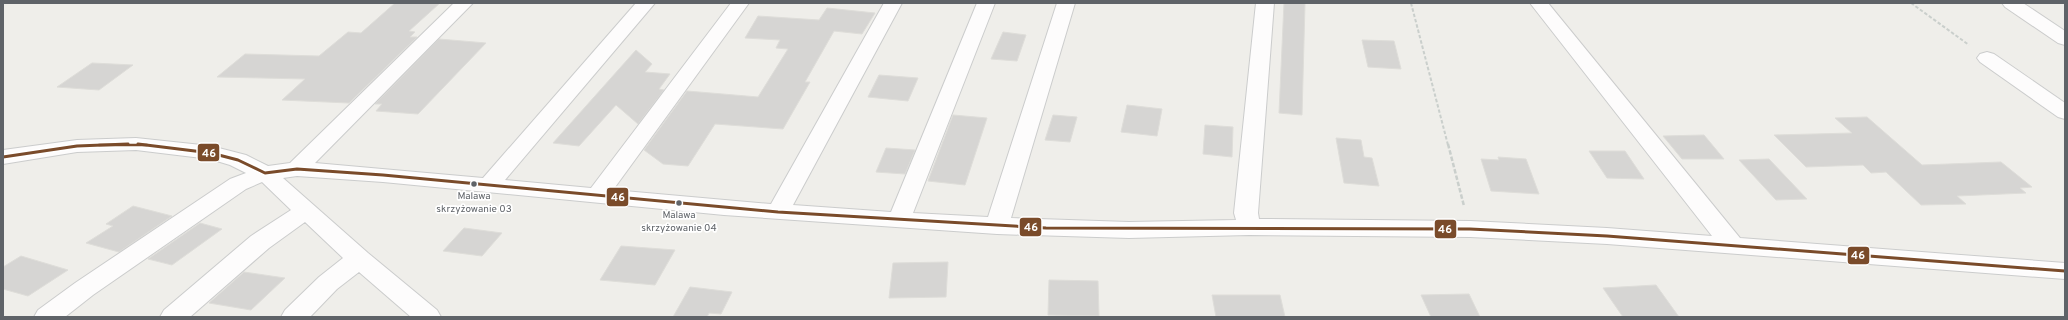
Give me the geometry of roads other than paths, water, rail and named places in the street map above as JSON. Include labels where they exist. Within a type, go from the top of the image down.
[{"type":"street","points":[[297,169],[464,3]]},
{"type":"street","points":[[488,186],[646,3]]},
{"type":"street","points":[[597,196],[740,3]]},
{"type":"street","points":[[778,212],[893,3]]},
{"type":"street","points":[[899,220],[986,3]]},
{"type":"street","points":[[996,226],[1066,3]]},
{"type":"street","points":[[1250,227],[1246,213],[1265,3]]},
{"type":"street","points":[[1539,3],[1732,245]]},
{"type":"street","points":[[2011,3],[2065,39]]},
{"type":"street","points":[[1987,58],[2065,112]]},
{"type":"street","points":[[3,157],[77,146],[136,144],[211,153],[238,160],[265,173],[359,259],[428,317]]},
{"type":"street","points":[[47,317],[212,200],[238,184],[265,173],[297,169],[778,212],[996,226],[1129,230],[1250,227],[1470,229],[1607,236],[2065,270]]},
{"type":"street","points":[[173,317],[260,242],[305,211]]},
{"type":"street","points":[[294,317],[328,282],[359,259]]},
{"type":"place","name":"Malawa skrzyżowanie 03","points":[[474,184]]},
{"type":"place","name":"Malawa skrzyżowanie 04","points":[[679,203]]}]
